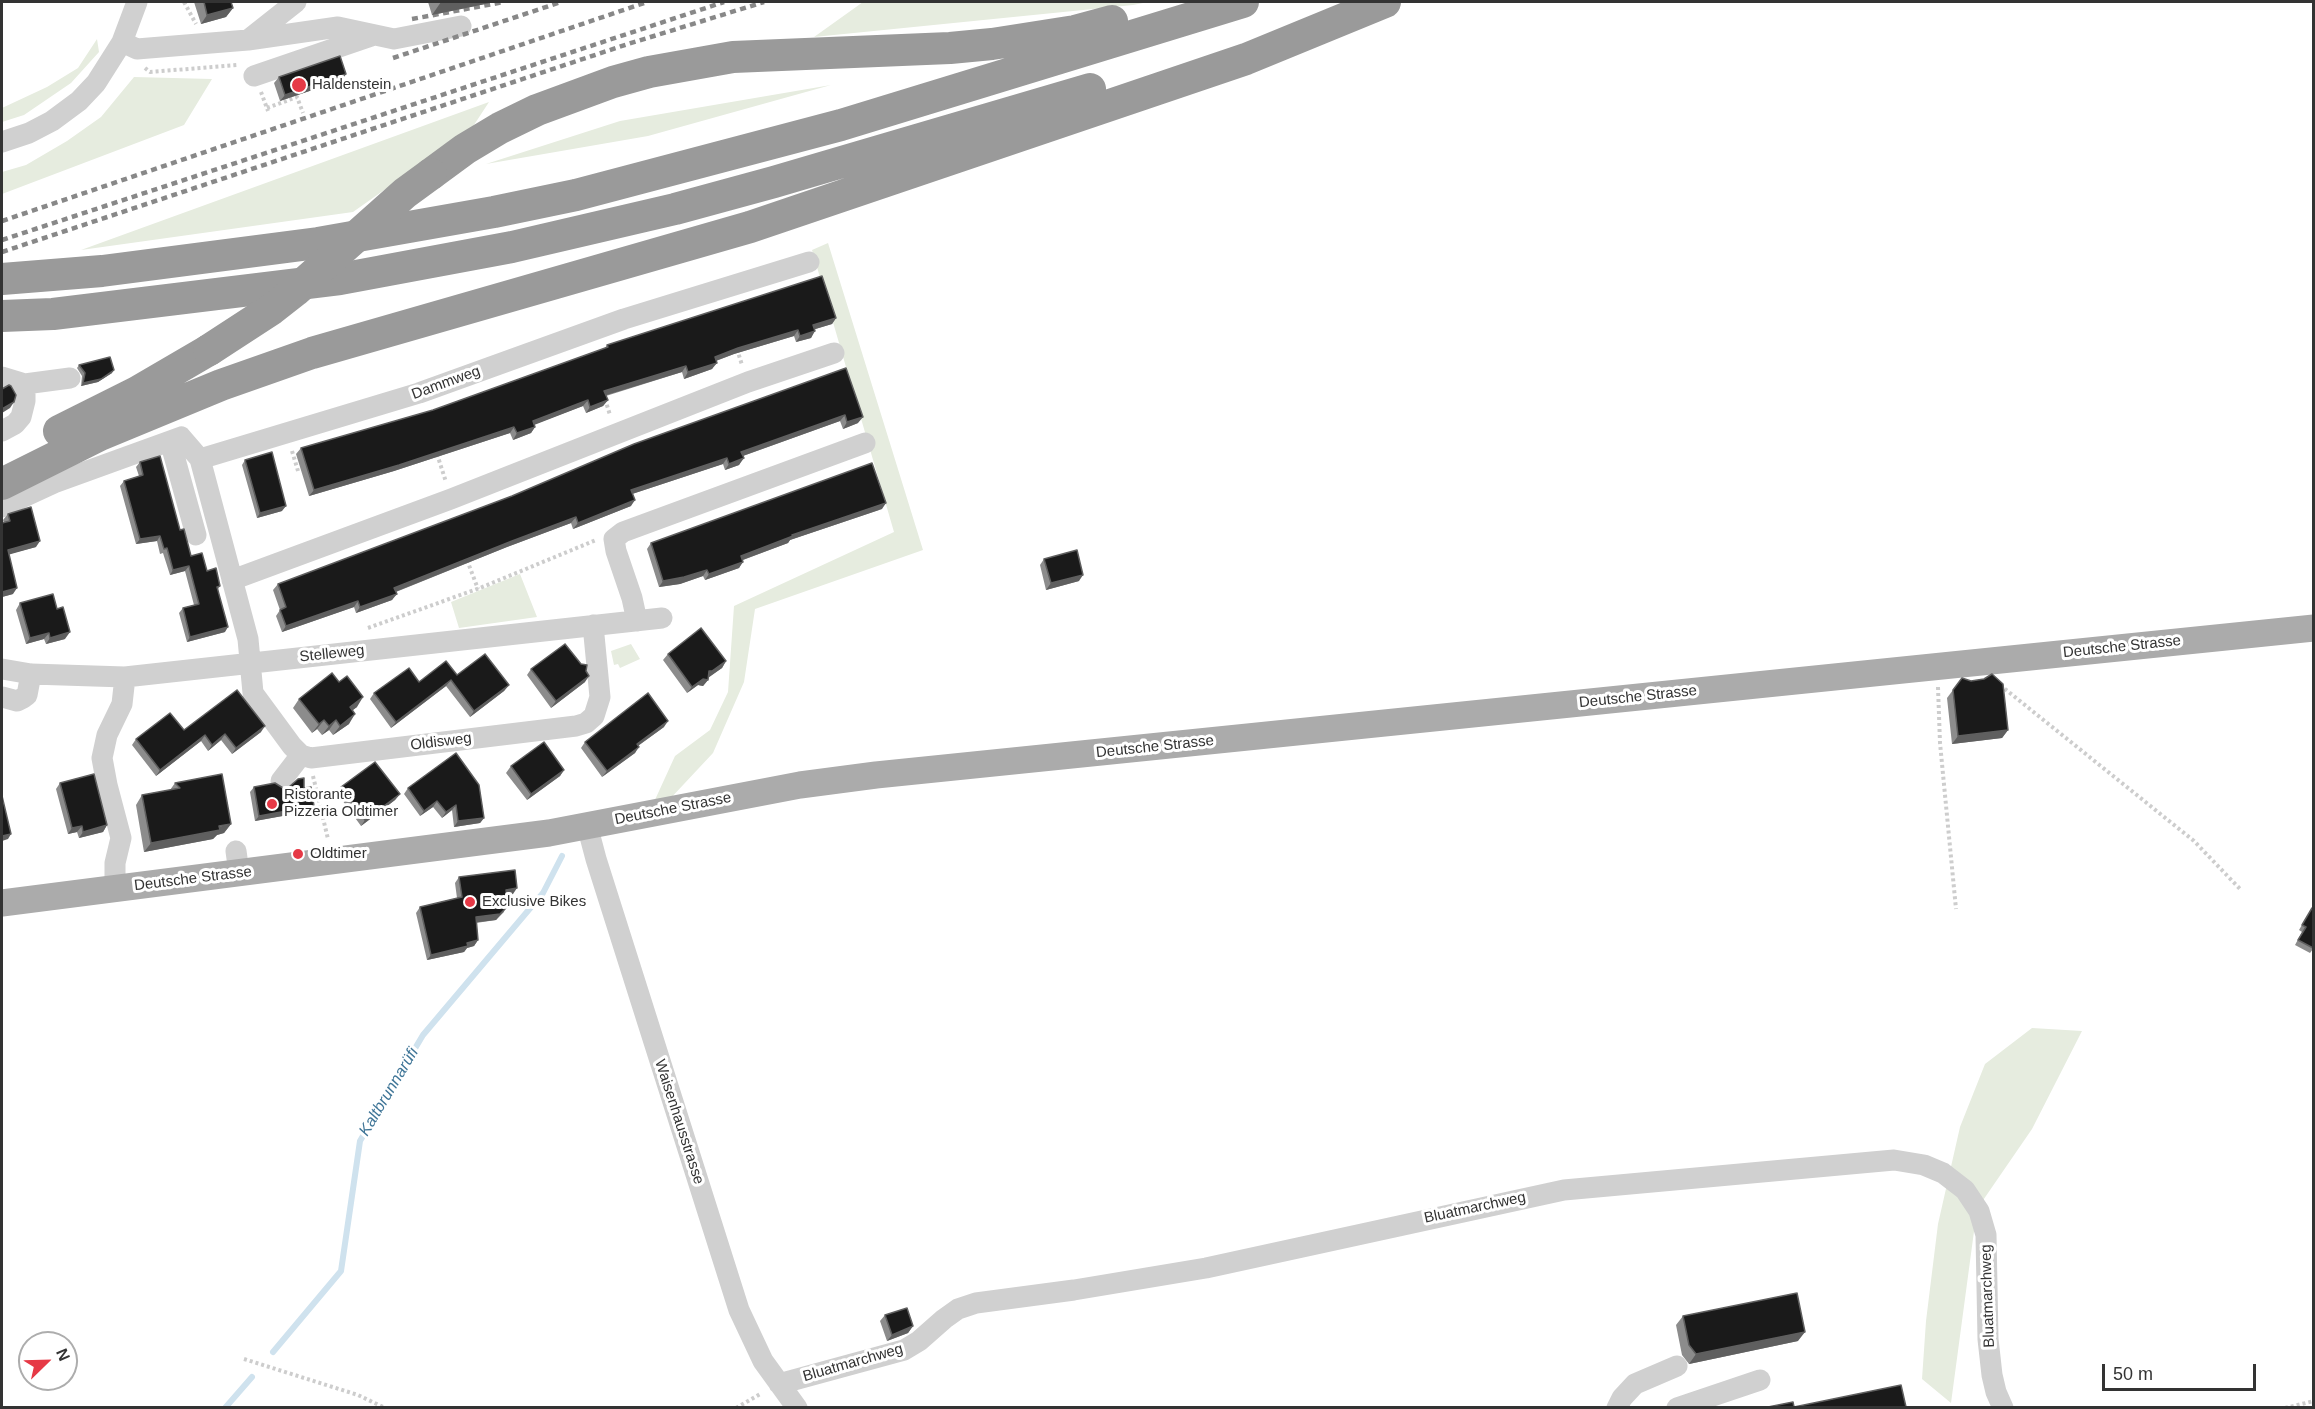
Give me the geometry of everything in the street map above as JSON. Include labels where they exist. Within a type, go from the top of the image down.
[{"type":"highway","points":[[2,464],[137,392],[209,350],[272,309],[430,174],[465,148],[537,110],[649,72],[733,57],[950,48],[992,44],[1075,31],[1182,2]]},
{"type":"highway","points":[[2,279],[102,271],[318,243],[576,195],[852,122],[1244,2]]},
{"type":"highway","points":[[2,316],[53,314],[340,279],[565,235],[675,209],[860,158],[1380,2]]},
{"type":"highway","points":[[2,484],[100,435],[220,385],[312,353],[750,227],[1246,59],[1385,2]]},
{"type":"main road","name":"Deutsche Strasse","points":[[2,903],[114,889],[237,862],[454,846],[587,825],[788,787],[865,777],[2313,628]]},
{"type":"street","points":[[2,142],[52,121],[79,101],[102,75],[122,42],[137,2]]},
{"type":"street","points":[[248,40],[296,2]]},
{"type":"street","points":[[122,42],[136,49],[248,40],[338,27],[394,39],[461,26]]},
{"type":"street","points":[[254,76],[375,35]]},
{"type":"street","name":"Dammweg","points":[[200,459],[419,393],[620,321],[809,262]]},
{"type":"street","points":[[232,580],[451,499],[748,382],[834,353]]},
{"type":"street","points":[[2,377],[25,384],[70,378]]},
{"type":"street","points":[[2,431],[15,424],[21,417],[25,401],[25,384]]},
{"type":"street","points":[[2,507],[54,483],[181,437],[200,459],[248,639],[253,693],[306,756],[281,781]]},
{"type":"street","points":[[170,441],[196,535]]},
{"type":"street","points":[[637,621],[614,539],[623,532],[865,443]]},
{"type":"street","name":"Stelleweg","points":[[2,669],[31,674],[125,677],[662,618]]},
{"type":"street","name":"Oldisweg","points":[[306,756],[576,726],[586,723],[594,716],[600,697],[593,625]]},
{"type":"street","points":[[2,697],[17,700],[27,695],[31,674]]},
{"type":"street","points":[[114,889],[114,863],[121,838],[102,758],[107,735],[122,704],[125,677]]},
{"type":"street","name":"Waisenhausstrasse","points":[[587,825],[739,1310],[754,1346],[779,1384],[798,1407]]},
{"type":"street","name":"Bluatmarchweg","points":[[779,1384],[904,1350],[919,1341],[958,1309],[976,1303],[1074,1290],[1206,1268],[1564,1190],[1894,1160],[1924,1165],[1943,1173],[1965,1190],[1979,1211],[1986,1235],[1989,1348],[1996,1392],[2003,1407]]},
{"type":"street","points":[[1617,1407],[1635,1384],[1677,1366]]},
{"type":"street","points":[[1677,1407],[1760,1380]]},
{"type":"path","points":[[184,2],[193,15],[197,28]]},
{"type":"path","points":[[145,68],[150,72],[250,64],[267,110],[297,97],[303,113]]},
{"type":"path","points":[[734,342],[748,382]]},
{"type":"path","points":[[601,388],[617,432]]},
{"type":"path","points":[[435,446],[451,499]]},
{"type":"path","points":[[361,631],[478,589],[595,541],[607,537],[614,539]]},
{"type":"path","points":[[465,556],[478,589]]},
{"type":"path","points":[[1971,662],[2194,841],[2241,890]]},
{"type":"path","points":[[1938,665],[1940,743],[1956,909]]},
{"type":"path","points":[[306,756],[328,841]]},
{"type":"path","points":[[244,1359],[358,1395],[385,1407]]},
{"type":"path","points":[[736,1407],[779,1384]]},
{"type":"path","points":[[2285,1407],[2313,1401]]},
{"type":"shaded area","points":[[863,2],[1148,2],[814,37]]},
{"type":"shaded area","points":[[97,39],[99,52],[71,83],[24,115],[2,122],[2,108],[47,87],[78,68]]},
{"type":"shaded area","points":[[134,77],[212,79],[184,125],[2,194],[2,172],[26,165],[67,141],[101,117]]},
{"type":"shaded area","points":[[831,85],[648,136],[486,164],[620,121]]},
{"type":"shaded area","points":[[489,102],[472,128],[353,212],[81,250]]},
{"type":"shaded area","points":[[828,243],[923,550],[755,609],[744,682],[713,753],[669,800],[654,802],[675,756],[710,730],[728,692],[734,606],[894,532],[812,250]]},
{"type":"shaded area","points":[[520,574],[537,617],[459,628],[451,602]]},
{"type":"shaded area","points":[[631,644],[640,659],[620,668],[618,664],[614,665],[611,651]]},
{"type":"shaded area","points":[[2032,1028],[2082,1031],[2032,1129],[1977,1209],[1951,1403],[1922,1379],[1926,1321],[1938,1224],[1960,1127],[1985,1064]]},
{"type":"building","points":[[204,2],[231,2],[233,8],[207,15]]},
{"type":"building","points":[[340,56],[346,74],[285,95],[279,77]]},
{"type":"building","points":[[822,276],[836,318],[813,325],[815,331],[800,336],[798,330],[738,348],[715,357],[717,363],[688,372],[686,366],[604,391],[608,400],[590,407],[588,400],[533,421],[535,427],[517,433],[514,427],[314,490],[301,448],[433,410],[608,347],[607,345]]},
{"type":"building","points":[[110,357],[114,370],[101,379],[83,383],[85,373],[79,365]]},
{"type":"building","points":[[846,368],[863,417],[847,422],[845,415],[741,452],[744,458],[729,464],[727,458],[631,490],[635,500],[578,523],[576,517],[512,541],[394,588],[397,594],[360,607],[358,601],[286,626],[280,610],[286,607],[278,584],[512,496],[634,444]]},
{"type":"building","points":[[9,385],[16,395],[14,402],[2,409],[2,389]]},
{"type":"building","points":[[272,452],[286,506],[260,513],[245,460]]},
{"type":"building","points":[[160,456],[180,530],[184,529],[191,556],[202,553],[207,571],[216,568],[220,586],[217,587],[228,627],[190,637],[183,608],[199,604],[189,566],[173,570],[167,548],[164,549],[160,536],[140,539],[124,481],[143,475],[140,462]]},
{"type":"building","points":[[872,463],[886,503],[792,535],[741,556],[743,562],[709,574],[707,570],[663,581],[651,543]]},
{"type":"building","points":[[31,507],[40,541],[8,550],[17,588],[2,592],[2,523],[10,521],[8,514]]},
{"type":"building","points":[[1077,550],[1083,575],[1051,583],[1044,559]]},
{"type":"building","points":[[53,594],[57,609],[63,607],[70,632],[50,638],[49,633],[30,638],[20,603]]},
{"type":"building","points":[[701,628],[726,661],[709,671],[708,680],[703,679],[692,687],[668,654]]},
{"type":"building","points":[[565,644],[581,664],[587,665],[586,671],[589,676],[556,701],[531,669]]},
{"type":"building","points":[[485,654],[509,685],[474,711],[451,680],[396,722],[374,693],[409,668],[419,682],[446,661],[457,675]]},
{"type":"building","points":[[332,673],[339,682],[347,676],[363,697],[350,707],[355,714],[340,726],[336,720],[329,726],[324,720],[319,724],[299,699]]},
{"type":"building","points":[[1992,674],[2003,684],[2008,730],[1958,736],[1953,690],[1962,678],[1971,681],[1984,679]]},
{"type":"building","points":[[237,690],[265,726],[236,748],[225,734],[212,745],[205,735],[160,770],[136,739],[170,713],[184,730]]},
{"type":"building","points":[[648,693],[668,721],[637,744],[639,747],[607,771],[585,742]]},
{"type":"building","points":[[544,742],[564,770],[531,794],[511,766]]},
{"type":"building","points":[[456,753],[479,785],[484,818],[458,821],[456,805],[446,812],[437,801],[424,811],[408,788]]},
{"type":"building","points":[[375,762],[400,794],[365,820],[341,787]]},
{"type":"building","points":[[94,774],[107,825],[83,832],[82,826],[72,828],[60,783]]},
{"type":"building","points":[[222,774],[231,824],[219,826],[220,830],[151,843],[142,795],[180,788],[175,783]]},
{"type":"building","points":[[304,778],[304,788],[311,787],[314,806],[259,816],[254,787],[275,783],[283,788],[289,787],[298,779]]},
{"type":"building","points":[[2,796],[11,834],[2,836]]},
{"type":"building","points":[[515,870],[517,888],[506,890],[508,906],[500,914],[476,917],[478,940],[467,943],[468,946],[431,955],[420,907],[462,897],[459,877]]},
{"type":"building","points":[[2312,908],[2313,948],[2298,940],[2306,927],[2302,925]]},
{"type":"building","points":[[1797,1293],[1805,1332],[1696,1354],[1689,1345],[1683,1316]]},
{"type":"building","points":[[907,1308],[913,1326],[892,1335],[885,1315]]},
{"type":"building","points":[[1901,1385],[1906,1407],[1794,1407]]},
{"type":"building","points":[[1793,1402],[1794,1407],[1768,1407]]},
{"type":"waterway","name":"Kaltbrunnarüfi","points":[[273,1352],[341,1271],[360,1141],[423,1035],[543,893],[562,856]]},
{"type":"waterway","name":"Kaltbrunnarüfi","points":[[225,1408],[252,1377]]},
{"type":"railway","points":[[412,19],[504,2]]},
{"type":"railway","points":[[393,58],[561,2]]},
{"type":"railway","points":[[2,221],[647,2]]},
{"type":"railway","points":[[2,240],[724,2]]},
{"type":"railway","points":[[2,252],[628,44],[764,2]]},
{"type":"place","name":"Haldenstein","points":[[299,85]]},
{"type":"place","name":"Ristorante Pizzeria Oldtimer","points":[[272,804]]},
{"type":"place","name":"Oldtimer","points":[[298,854]]},
{"type":"place","name":"Exclusive Bikes","points":[[470,902]]}]
